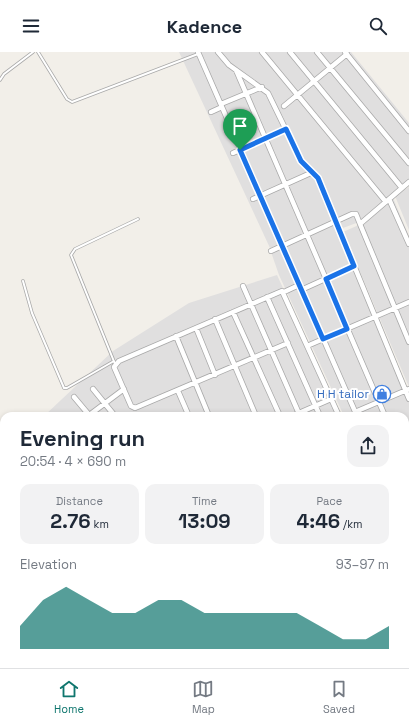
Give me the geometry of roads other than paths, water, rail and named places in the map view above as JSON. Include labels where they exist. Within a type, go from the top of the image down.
[{"type":"street","points":[[218,52],[236,70],[262,87],[275,104],[301,161],[318,178],[375,317],[407,389],[409,399]]},
{"type":"street","points":[[262,52],[388,201],[409,244]]},
{"type":"street","points":[[290,52],[402,188]]},
{"type":"street","points":[[317,52],[409,163]]},
{"type":"street","points":[[199,53],[355,412]]},
{"type":"street","points":[[284,106],[346,53],[409,131]]},
{"type":"street","points":[[236,70],[383,412]]},
{"type":"street","points":[[212,112],[221,106],[262,87]]},
{"type":"street","points":[[233,153],[286,129]]},
{"type":"street","points":[[253,199],[313,172]]},
{"type":"street","points":[[360,224],[409,183]]},
{"type":"street","points":[[271,251],[354,213],[360,224],[409,342]]},
{"type":"street","points":[[301,290],[354,266]]},
{"type":"street","points":[[288,343],[254,359],[135,408],[131,406],[115,370],[114,362],[280,291],[284,292],[299,285]]},
{"type":"street","points":[[243,286],[299,412]]},
{"type":"street","points":[[284,292],[336,412]]},
{"type":"street","points":[[268,297],[319,412]]},
{"type":"street","points":[[307,346],[409,302]]},
{"type":"street","points":[[233,312],[278,412]]},
{"type":"street","points":[[215,319],[254,412]]},
{"type":"street","points":[[196,328],[215,375]]},
{"type":"street","points":[[176,336],[206,412]]},
{"type":"street","points":[[93,389],[112,412]]},
{"type":"street","points":[[94,412],[124,389]]},
{"type":"street","points":[[360,412],[407,389]]},
{"type":"street","points":[[178,391],[187,412]]},
{"type":"street","points":[[74,397],[86,412]]},
{"type":"street","points":[[304,412],[331,398]]},
{"type":"lane","points":[[0,80],[4,74],[33,52]]},
{"type":"lane","points":[[38,52],[67,99],[72,102],[199,53]]},
{"type":"lane","points":[[23,281],[32,313],[64,388],[68,388],[114,362],[71,255],[75,249],[138,218]]},
{"type":"place","name":"H H tailor","points":[[382,394]]}]
